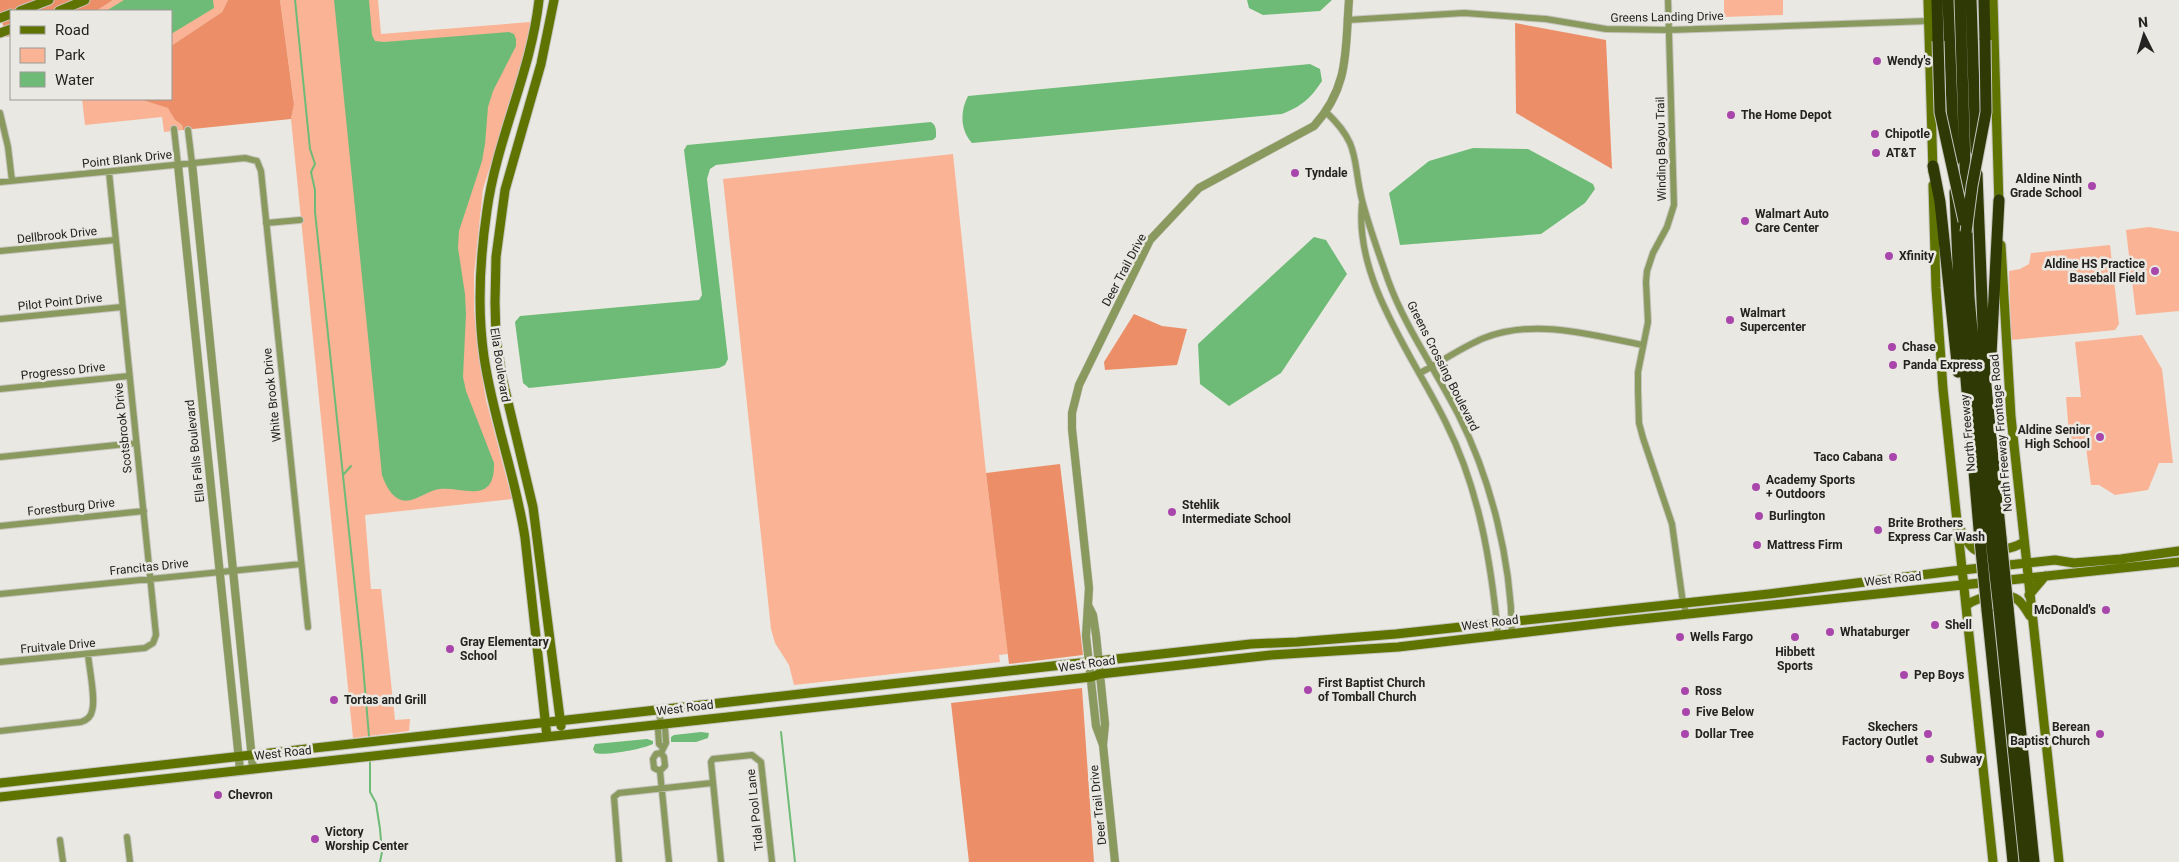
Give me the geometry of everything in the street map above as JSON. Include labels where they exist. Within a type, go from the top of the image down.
[{"type":"highway","points":[[1937,0],[1940,112],[1959,191],[1966,232]]},
{"type":"highway","name":"North Freeway","points":[[1948,0],[1956,233],[1966,392],[1991,539]]},
{"type":"highway","name":"North Freeway","points":[[1960,0],[1969,297],[1991,539],[2025,862]]},
{"type":"highway","name":"North Freeway","points":[[1971,0],[1991,539]]},
{"type":"highway","points":[[1966,232],[1972,186],[1986,112],[1984,0]]},
{"type":"highway","points":[[1933,166],[1940,202],[1957,369],[1966,392]]},
{"type":"highway","points":[[1985,376],[1991,354],[1999,200]]},
{"type":"highway","name":"North Freeway","points":[[1998,609],[2001,749],[2013,862]]},
{"type":"highway","name":"North Freeway","points":[[1998,609],[2034,862]]},
{"type":"highway","points":[[2001,749],[2006,862]]},
{"type":"main road","points":[[23,10],[49,0]]},
{"type":"main road","points":[[61,10],[86,0]]},
{"type":"main road","name":"Ella Boulevard","points":[[540,0],[534,34],[491,187],[484,233],[480,283],[484,358],[494,407],[520,508],[533,604],[547,737]]},
{"type":"main road","name":"Ella Boulevard","points":[[554,0],[548,36],[504,190],[498,234],[495,283],[498,356],[533,504],[562,735]]},
{"type":"main road","points":[[1928,0],[1939,344],[1992,862]]},
{"type":"main road","name":"North Freeway Frontage Road","points":[[1993,0],[2006,355],[2029,595],[2059,862]]},
{"type":"main road","points":[[534,34],[548,36]]},
{"type":"main road","points":[[480,283],[495,283]]},
{"type":"main road","points":[[520,508],[533,504]]},
{"type":"main road","points":[[1958,526],[1969,544],[1980,551],[2012,549],[2024,542]]},
{"type":"main road","name":"West Road","points":[[0,797],[1091,677],[1100,674],[1199,662],[1398,647],[1498,634],[2076,573],[2179,552]]},
{"type":"main road","name":"West Road","points":[[0,783],[659,709],[749,701],[1094,663],[1251,644],[1396,634],[1512,622],[2055,560],[2074,563],[2122,564],[2179,562]]},
{"type":"main road","points":[[2074,563],[2076,573]]},
{"type":"main road","points":[[2029,595],[2045,576]]},
{"type":"main road","points":[[1843,585],[1846,597]]},
{"type":"main road","points":[[1769,594],[1771,605]]},
{"type":"main road","points":[[1967,606],[1978,599],[2007,596],[2016,599],[2032,618]]},
{"type":"main road","points":[[533,604],[546,603]]},
{"type":"main road","points":[[1396,634],[1398,647]]},
{"type":"main road","points":[[1297,654],[1298,642]]},
{"type":"main road","points":[[1198,651],[1199,662]]},
{"type":"main road","points":[[1004,672],[1006,686]]},
{"type":"main road","points":[[830,692],[832,705]]},
{"type":"main road","points":[[749,701],[751,713]]},
{"type":"main road","points":[[130,768],[132,782]]},
{"type":"main road","points":[[37,778],[38,793]]},
{"type":"street","name":"Deer Trail Drive","points":[[1103,745],[1096,726],[1091,677],[1094,663],[1093,615],[1088,605],[1089,588],[1072,422],[1079,384],[1150,240],[1199,188],[1314,126],[1326,112],[1340,84],[1349,0]]},
{"type":"street","name":"Winding Bayou Trail","points":[[1668,0],[1674,205],[1667,228],[1649,262],[1646,282],[1648,322],[1638,372],[1639,423],[1648,458],[1672,524],[1683,603],[1687,614]]},
{"type":"street","name":"Greens Landing Drive","points":[[1347,20],[1464,12],[1546,19],[1606,30],[1670,30],[1928,20]]},
{"type":"street","name":"Greens Crossing Boulevard","points":[[1326,112],[1347,135],[1350,142],[1357,167],[1362,200],[1391,288],[1458,416],[1480,468],[1494,512],[1506,565],[1512,633]]},
{"type":"street","points":[[0,113],[8,147],[12,181]]},
{"type":"street","name":"Ella Falls Boulevard","points":[[174,129],[240,770]]},
{"type":"street","name":"Ella Falls Boulevard","points":[[188,130],[253,768]]},
{"type":"street","name":"Point Blank Drive","points":[[0,182],[245,158],[257,161]]},
{"type":"street","name":"White Brook Drive","points":[[257,161],[261,171],[308,627]]},
{"type":"street","name":"Scotsbrook Drive","points":[[109,172],[156,635],[152,643],[145,648],[117,651]]},
{"type":"street","name":"Greens Crossing Boulevard","points":[[1362,200],[1360,222],[1362,240],[1380,296],[1399,336],[1446,423],[1466,472],[1487,546],[1498,634]]},
{"type":"street","points":[[266,223],[300,220]]},
{"type":"street","name":"Dellbrook Drive","points":[[0,251],[115,240]]},
{"type":"street","points":[[191,301],[205,300]]},
{"type":"street","name":"Pilot Point Drive","points":[[0,319],[122,307]]},
{"type":"street","points":[[1420,373],[1482,339],[1523,328],[1561,330],[1643,345]]},
{"type":"street","name":"Progresso Drive","points":[[0,389],[129,376]]},
{"type":"street","points":[[1446,423],[1458,416]]},
{"type":"street","points":[[203,421],[217,420]]},
{"type":"street","points":[[0,457],[136,443]]},
{"type":"street","name":"Forestburg Drive","points":[[0,526],[144,511]]},
{"type":"street","name":"Francitas Drive","points":[[0,594],[301,564]]},
{"type":"street","name":"Fruitvale Drive","points":[[0,662],[117,651]]},
{"type":"street","points":[[0,731],[81,722],[88,719],[93,710],[88,654]]},
{"type":"street","name":"Deer Trail Drive","points":[[1094,663],[1100,674],[1105,724],[1103,745],[1115,862]]},
{"type":"street","points":[[659,709],[661,725],[665,728],[666,743],[662,750],[665,766],[660,771],[669,862]]},
{"type":"street","name":"Tidal Pool Lane","points":[[712,784],[711,762],[713,759],[752,755],[761,762],[772,862]]},
{"type":"street","points":[[619,862],[614,797],[619,793],[712,784],[721,862]]},
{"type":"street","points":[[127,837],[130,862]]},
{"type":"street","points":[[60,840],[63,862]]},
{"type":"green space","points":[[113,0],[228,0],[222,12],[172,45],[172,10],[98,10]]},
{"type":"green space","points":[[280,0],[378,0],[381,34],[531,22],[521,67],[483,189],[474,274],[474,310],[478,352],[486,400],[512,499],[365,515],[371,589],[381,589],[395,720],[410,719],[409,731],[353,738],[291,119],[294,103]]},
{"type":"green space","points":[[1724,0],[1783,0],[1783,15],[1724,17]]},
{"type":"green space","points":[[82,100],[142,100],[169,108],[175,120],[182,125],[183,130],[164,132],[162,117],[85,125]]},
{"type":"green space","points":[[953,154],[986,473],[1008,654],[999,655],[1000,662],[794,685],[789,665],[775,643],[771,629],[723,179]]},
{"type":"green space","name":"Aldine HS Practice Baseball Field","points":[[2149,227],[2179,232],[2179,311],[2136,315],[2126,230]]},
{"type":"green space","points":[[2110,245],[2119,324],[2115,330],[2011,340],[2009,271],[2020,269],[2029,264],[2031,253]]},
{"type":"green space","points":[[2142,335],[2162,369],[2173,463],[2159,463],[2148,490],[2115,495],[2099,485],[2091,485],[2086,447],[2070,447],[2066,397],[2081,397],[2075,342]]},
{"type":"shaded area","points":[[0,0],[113,0],[98,10],[10,10],[10,36],[7,37],[0,16]]},
{"type":"shaded area","points":[[228,0],[280,0],[294,104],[291,119],[183,130],[182,125],[175,120],[168,108],[142,100],[172,100],[172,45],[222,12]]},
{"type":"shaded area","points":[[1515,23],[1606,40],[1612,169],[1516,113]]},
{"type":"shaded area","points":[[1134,314],[1162,326],[1187,329],[1177,365],[1105,370],[1104,362]]},
{"type":"shaded area","points":[[1060,464],[1083,655],[1009,664],[986,473]]},
{"type":"shaded area","points":[[1082,688],[1094,862],[969,862],[951,703]]},
{"type":"water","points":[[124,0],[213,0],[214,8],[172,33],[172,10],[108,10]]},
{"type":"water","points":[[334,0],[369,0],[372,35],[375,41],[384,42],[509,32],[514,34],[516,39],[516,46],[493,91],[488,107],[482,161],[459,231],[458,248],[466,314],[463,377],[466,391],[494,463],[493,476],[484,489],[468,491],[440,489],[408,501],[393,495],[382,475]]},
{"type":"water","points":[[1247,0],[1332,0],[1320,11],[1263,15],[1249,8]]},
{"type":"water","points":[[1310,64],[1320,69],[1322,81],[1314,93],[1305,101],[1282,114],[972,143],[963,126],[965,102],[968,96]]},
{"type":"water","points":[[931,122],[936,131],[936,137],[933,140],[716,165],[710,169],[707,179],[728,359],[725,365],[719,368],[529,388],[523,383],[515,322],[520,316],[699,300],[702,295],[684,150],[687,145]]},
{"type":"water","points":[[1473,148],[1528,149],[1593,184],[1595,189],[1585,203],[1541,234],[1400,245],[1389,193],[1429,161]]},
{"type":"water","points":[[1314,237],[1326,240],[1347,274],[1281,373],[1229,406],[1200,384],[1198,344]]},
{"type":"water","points":[[709,733],[708,738],[696,742],[671,742],[671,737],[674,735]]},
{"type":"water","points":[[647,739],[653,741],[653,744],[607,754],[595,753],[593,749],[595,744]]},
{"type":"waterway","points":[[295,0],[310,149],[315,164],[311,172],[315,190],[315,212],[369,736]]},
{"type":"waterway","points":[[343,475],[351,466]]},
{"type":"waterway","points":[[781,732],[795,862]]},
{"type":"waterway","points":[[370,762],[370,792],[376,803],[380,829],[382,852],[380,862]]},
{"type":"place","name":"Wendy's","points":[[1877,61]]},
{"type":"place","name":"The Home Depot","points":[[1731,115]]},
{"type":"place","name":"Chipotle","points":[[1875,134]]},
{"type":"place","name":"AT&T","points":[[1876,153]]},
{"type":"place","name":"Tyndale","points":[[1295,173]]},
{"type":"place","name":"Aldine Ninth Grade School","points":[[2092,186]]},
{"type":"place","name":"Walmart Auto Care Center","points":[[1745,221]]},
{"type":"place","name":"Xfinity","points":[[1889,256]]},
{"type":"place","name":"Aldine HS Practice Baseball Field","points":[[2155,271]]},
{"type":"place","name":"Walmart Supercenter","points":[[1730,320]]},
{"type":"place","name":"Chase","points":[[1892,347]]},
{"type":"place","name":"Panda Express","points":[[1893,365]]},
{"type":"place","name":"Aldine Senior High School","points":[[2100,437]]},
{"type":"place","name":"Taco Cabana","points":[[1893,457]]},
{"type":"place","name":"Academy Sports + Outdoors","points":[[1756,487]]},
{"type":"place","name":"Stehlik Intermediate School","points":[[1172,512]]},
{"type":"place","name":"Burlington","points":[[1759,516]]},
{"type":"place","name":"Brite Brothers Express Car Wash","points":[[1878,530]]},
{"type":"place","name":"Mattress Firm","points":[[1757,545]]},
{"type":"place","name":"McDonald's","points":[[2106,610]]},
{"type":"place","name":"Shell","points":[[1935,625]]},
{"type":"place","name":"Whataburger","points":[[1830,632]]},
{"type":"place","name":"Wells Fargo","points":[[1680,637]]},
{"type":"place","name":"Hibbett Sports","points":[[1795,637]]},
{"type":"place","name":"Gray Elementary School","points":[[450,649]]},
{"type":"place","name":"Pep Boys","points":[[1904,675]]},
{"type":"place","name":"First Baptist Church of Tomball Church","points":[[1308,690]]},
{"type":"place","name":"Ross","points":[[1685,691]]},
{"type":"place","name":"Tortas and Grill","points":[[334,700]]},
{"type":"place","name":"Five Below","points":[[1686,712]]},
{"type":"place","name":"Dollar Tree","points":[[1685,734]]},
{"type":"place","name":"Skechers Factory Outlet","points":[[1928,734]]},
{"type":"place","name":"Berean Baptist Church","points":[[2100,734]]},
{"type":"place","name":"Subway","points":[[1930,759]]},
{"type":"place","name":"Chevron","points":[[218,795]]},
{"type":"place","name":"Victory Worship Center","points":[[315,839]]}]
